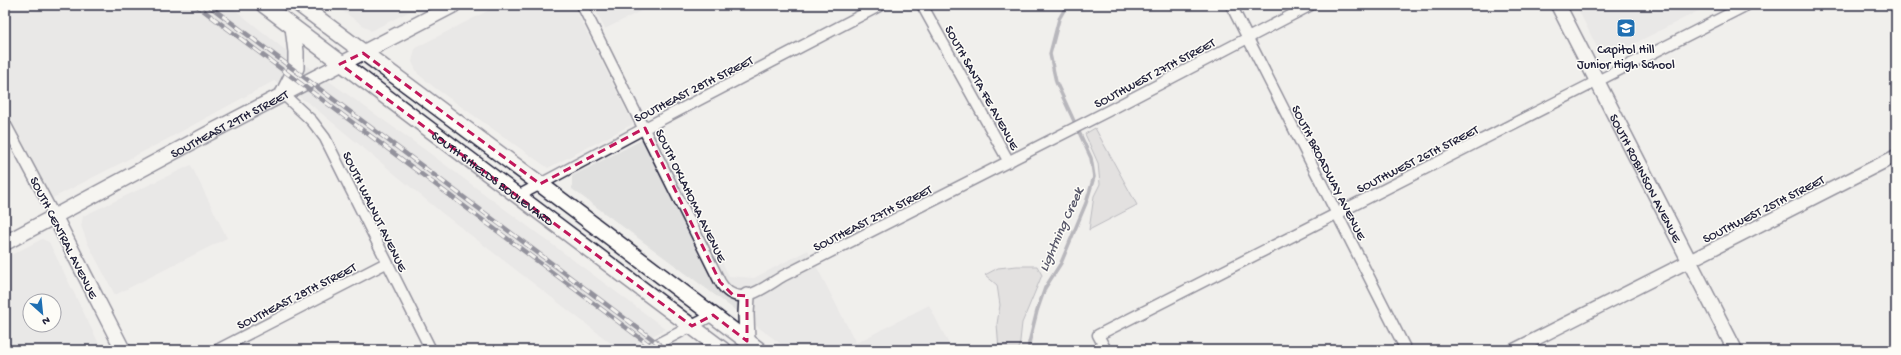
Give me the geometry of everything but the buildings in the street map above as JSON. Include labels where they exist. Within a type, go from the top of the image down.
[{"type":"main road","name":"SOUTH SHIELDS BOULEVARD","points":[[264,5],[340,64],[723,350]]},
{"type":"main road","name":"SOUTH SHIELDS BOULEVARD","points":[[300,5],[540,184],[753,346]]},
{"type":"main road","name":"SOUTHEAST 29TH STREET","points":[[5,243],[283,94],[454,5]]},
{"type":"main road","name":"SOUTH ROBINSON AVENUE","points":[[1558,5],[1598,80],[1735,350]]},
{"type":"main road","points":[[283,94],[296,68],[297,59],[293,27]]},
{"type":"main road","name":"SOUTH CENTRAL AVENUE","points":[[55,217],[123,350]]},
{"type":"main road","points":[[747,296],[746,314],[753,346]]},
{"type":"street","name":"SOUTH OKLAHOMA AVENUE","points":[[582,5],[645,128],[723,287],[733,295],[747,296]]},
{"type":"street","name":"SOUTHEAST 28TH STREET","points":[[518,196],[881,5]]},
{"type":"street","name":"SOUTH SANTA FE AVENUE","points":[[922,5],[1009,162]]},
{"type":"street","name":"SOUTH BROADWAY AVENUE","points":[[1231,5],[1406,350]]},
{"type":"street","name":"SOUTHWEST 27TH STREET","points":[[1009,162],[1311,5]]},
{"type":"street","name":"SOUTHWEST 26TH STREET","points":[[1106,350],[1098,335],[1748,5]]},
{"type":"street","name":"SOUTH WALNUT AVENUE","points":[[283,94],[312,121],[325,138],[430,350]]},
{"type":"street","name":"SOUTH CENTRAL AVENUE","points":[[6,125],[55,217]]},
{"type":"street","name":"SOUTHWEST 25TH STREET","points":[[1514,350],[1896,156]]},
{"type":"street","name":"SOUTHEAST 27TH STREET","points":[[747,296],[1009,162]]},
{"type":"street","name":"SOUTHEAST 28TH STREET","points":[[217,350],[386,263]]},
{"type":"street","points":[[646,350],[713,315]]},
{"type":"highlighted area","points":[[363,53],[540,184],[645,128],[720,282],[733,295],[747,296],[747,341],[713,315],[692,326],[340,64]]},
{"type":"shaded area","points":[[5,5],[229,5],[284,49],[424,149],[666,329],[625,350],[612,344],[442,213],[310,104],[274,81],[162,142],[51,199],[5,107]]},
{"type":"shaded area","points":[[334,5],[422,5],[371,31]]},
{"type":"shaded area","points":[[499,5],[573,5],[633,124],[548,168],[435,88],[418,74],[412,62],[415,48]]},
{"type":"shaded area","points":[[593,5],[653,5],[605,29]]},
{"type":"shaded area","name":"Capitol Hill Junior High School","points":[[1576,5],[1710,5],[1612,55],[1599,51]]},
{"type":"shaded area","points":[[1095,128],[1137,205],[1089,230],[1094,196],[1100,184],[1098,163],[1085,134]]},
{"type":"shaded area","points":[[657,132],[729,276],[754,278],[808,250],[856,343],[929,305],[952,350],[789,350],[572,189],[572,176]]},
{"type":"shaded area","points":[[191,165],[227,238],[115,295],[88,244],[81,226],[83,216]]},
{"type":"shaded area","points":[[42,239],[49,242],[102,350],[8,350],[5,346],[5,258]]},
{"type":"shaded area","points":[[1037,266],[1042,275],[1022,323],[1019,350],[999,350],[997,324],[1000,305],[997,285],[985,275],[998,268]]},
{"type":"waterway","name":"Lightning Creek","points":[[1029,350],[1029,343],[1037,311],[1045,288],[1061,263],[1086,203],[1094,177],[1091,158],[1056,82],[1050,54],[1059,19],[1067,5]]},
{"type":"railway","points":[[196,5],[656,350]]},
{"type":"railway","points":[[208,5],[667,350]]},
{"type":"place","name":"Capitol Hill Junior High School","points":[[1626,28]]}]
